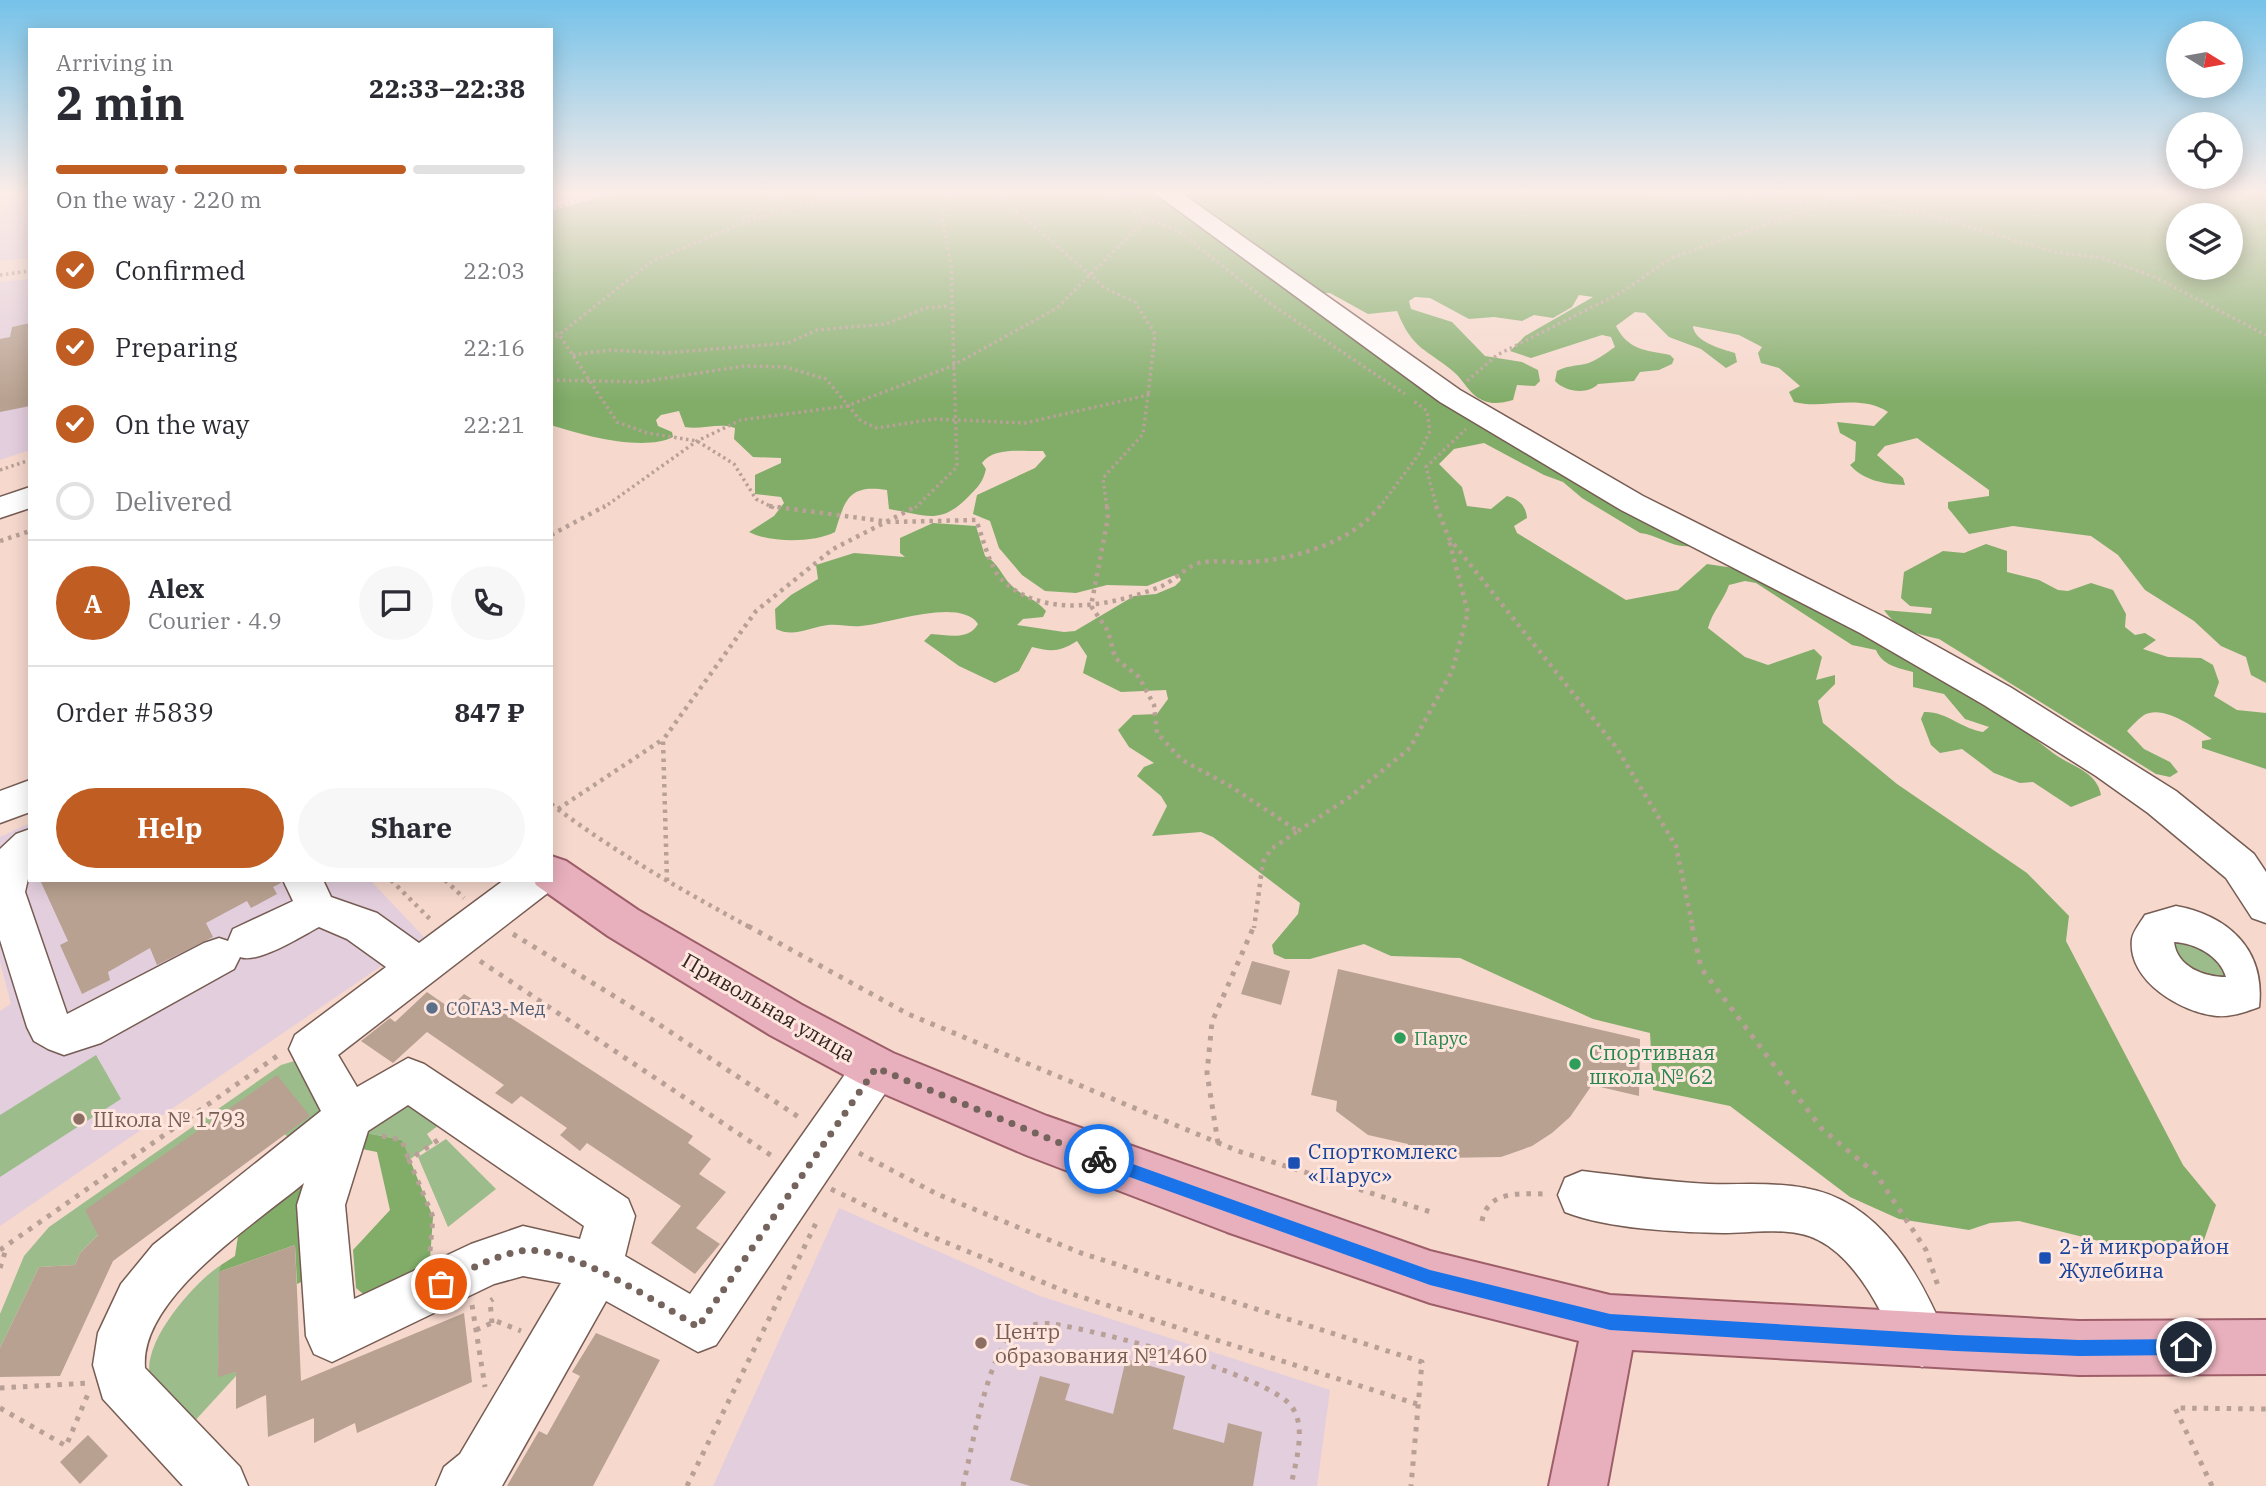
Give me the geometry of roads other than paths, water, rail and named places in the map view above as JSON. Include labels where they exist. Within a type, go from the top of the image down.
[{"type":"main road","name":"Привольная улица","points":[[553,874],[624,923],[786,1020],[876,1068],[1043,1138],[1252,1216],[1430,1277],[1610,1322],[2079,1348],[2266,1347]]},
{"type":"main road","points":[[1578,1486],[1610,1322]]},
{"type":"street","points":[[1262,261],[1450,396],[1632,503],[1872,625],[1997,696],[2162,802],[2253,865],[2266,906]]},
{"type":"street","points":[[0,508],[28,498]]},
{"type":"street","points":[[0,808],[28,795]]},
{"type":"street","points":[[28,847],[13,860],[3,877],[5,892],[50,1027],[64,1035],[86,1029],[233,949],[310,894],[362,926],[453,943]]},
{"type":"street","points":[[532,882],[311,1049],[349,1117],[321,1205],[332,1336],[449,1292],[488,1261],[523,1251],[597,1268],[698,1327],[820,1195],[830,1137],[876,1068]]},
{"type":"street","points":[[2226,942],[2247,929],[2266,925]]},
{"type":"street","points":[[207,1481],[107,1382],[117,1366],[122,1336],[146,1287],[170,1262],[349,1117],[408,1079],[443,1132],[611,1216],[597,1268],[479,1473],[463,1486]]},
{"type":"street","points":[[1583,1195],[1704,1208],[1814,1214],[1837,1224],[1863,1246],[1887,1278],[1922,1341]]},
{"type":"place","name":"СОГАЗ-Мед","points":[[432,1008]]},
{"type":"place","name":"Парус","points":[[1400,1038]]},
{"type":"place","name":"Спортивная школа № 62","points":[[1575,1064]]},
{"type":"place","name":"Школа № 1793","points":[[79,1119]]},
{"type":"place","name":"Спорткомлекс «Парус»","points":[[1294,1163]]},
{"type":"place","name":"2-й микрорайон Жулебина","points":[[2045,1258]]},
{"type":"place","name":"Центр образования №1460","points":[[981,1343]]}]
